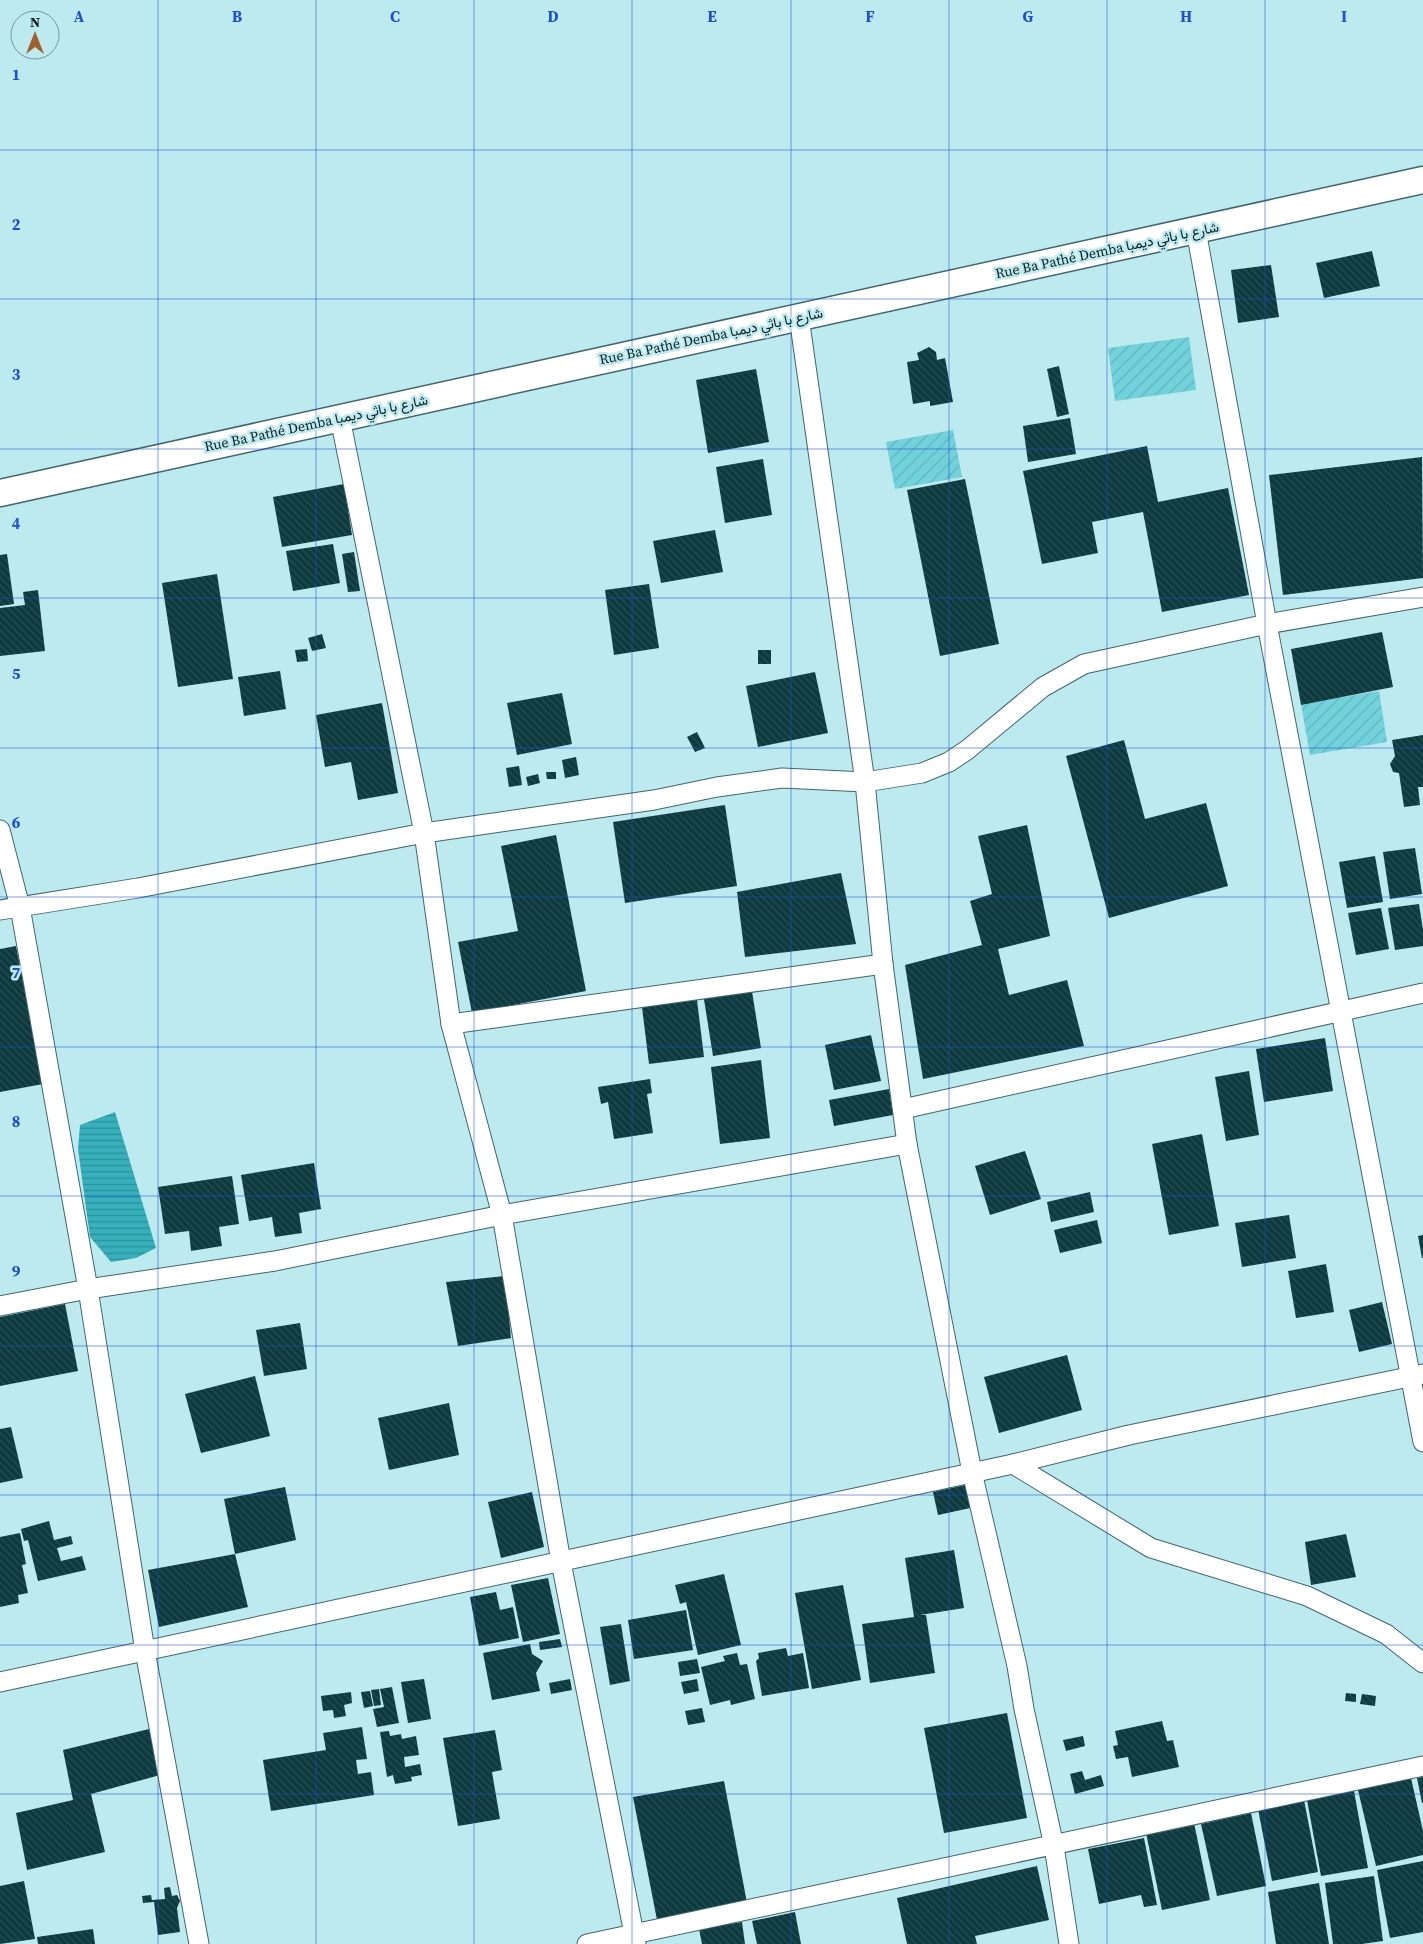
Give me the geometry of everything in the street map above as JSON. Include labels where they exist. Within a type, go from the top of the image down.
[{"type":"street","name":"Rue Ba Pathé Demba شارع با باثي ديمبا","points":[[0,493],[1423,180]]},
{"type":"street","points":[[1196,230],[1267,624],[1342,1011],[1417,1375],[1423,1442]]},
{"type":"street","points":[[799,317],[865,782],[883,964],[907,1144],[972,1472],[1017,1666],[1024,1708],[1054,1846],[1069,1944]]},
{"type":"street","points":[[340,418],[424,833],[451,1024],[502,1214],[561,1562],[635,1939]]},
{"type":"street","points":[[0,910],[147,886],[424,833],[654,800],[717,787],[782,778],[865,782],[922,773],[949,762],[967,750],[1043,687],[1084,664],[1267,624],[1423,597]]},
{"type":"street","points":[[0,833],[20,907],[88,1289],[145,1651],[199,1944]]},
{"type":"street","points":[[451,1024],[883,964]]},
{"type":"street","points":[[903,1109],[1423,993]]},
{"type":"street","points":[[0,1306],[88,1289],[275,1261],[502,1214],[907,1144]]},
{"type":"street","points":[[0,1682],[1013,1464],[1128,1435],[1417,1375]]},
{"type":"street","points":[[1013,1464],[1151,1548],[1307,1596],[1386,1634],[1423,1663]]},
{"type":"street","points":[[587,1944],[635,1939],[1423,1766]]},
{"type":"shaded area","points":[[1189,337],[1196,390],[1115,401],[1108,348]]},
{"type":"shaded area","points":[[953,430],[962,477],[895,489],[886,442]]},
{"type":"shaded area","points":[[1379,691],[1387,742],[1310,755],[1301,704]]},
{"type":"shaded area","points":[[115,1112],[156,1248],[136,1258],[111,1262],[90,1237],[78,1149],[80,1125]]},
{"type":"building","points":[[1372,251],[1380,286],[1324,298],[1316,263]]},
{"type":"building","points":[[1271,265],[1279,317],[1238,323],[1231,270]]},
{"type":"building","points":[[929,347],[936,352],[937,360],[945,358],[953,402],[930,406],[930,401],[913,404],[907,362],[919,360],[917,353]]},
{"type":"building","points":[[1059,366],[1069,414],[1057,417],[1047,369]]},
{"type":"building","points":[[756,369],[769,442],[708,453],[696,380]]},
{"type":"building","points":[[1070,418],[1076,454],[1028,462],[1023,426]]},
{"type":"building","points":[[1147,446],[1158,502],[1228,488],[1249,595],[1162,612],[1143,512],[1092,522],[1098,553],[1042,564],[1023,471]]},
{"type":"building","points":[[1422,457],[1423,578],[1283,595],[1269,475]]},
{"type":"building","points":[[763,459],[772,515],[725,523],[716,467]]},
{"type":"building","points":[[965,479],[999,644],[940,656],[907,490]]},
{"type":"building","points":[[344,484],[352,535],[282,547],[273,497]]},
{"type":"building","points":[[715,530],[723,572],[661,583],[653,541]]},
{"type":"building","points":[[333,544],[340,583],[293,591],[286,551]]},
{"type":"building","points":[[354,552],[360,591],[348,592],[342,554]]},
{"type":"building","points":[[7,554],[14,604],[0,606],[0,555]]},
{"type":"building","points":[[217,574],[233,679],[178,687],[162,583]]},
{"type":"building","points":[[649,584],[659,648],[614,655],[605,590]]},
{"type":"building","points":[[38,590],[45,651],[0,656],[0,608],[25,605],[23,592]]},
{"type":"building","points":[[1382,632],[1393,687],[1301,705],[1291,649]]},
{"type":"building","points":[[322,634],[326,648],[312,651],[308,638]]},
{"type":"building","points":[[307,649],[308,661],[297,662],[295,650]]},
{"type":"building","points":[[758,650],[771,650],[771,664],[758,664]]},
{"type":"building","points":[[280,671],[286,709],[244,716],[238,677]]},
{"type":"building","points":[[815,672],[828,733],[758,747],[746,686]]},
{"type":"building","points":[[562,693],[572,744],[517,755],[507,703]]},
{"type":"building","points":[[382,703],[398,793],[358,800],[351,762],[325,767],[316,715]]},
{"type":"building","points":[[697,732],[705,748],[695,752],[687,737]]},
{"type":"building","points":[[1423,735],[1423,787],[1418,787],[1420,805],[1404,807],[1399,773],[1393,772],[1390,764],[1395,756],[1392,740]]},
{"type":"building","points":[[1124,740],[1145,819],[1206,803],[1228,886],[1109,918],[1066,756]]},
{"type":"building","points":[[576,757],[579,775],[565,778],[562,760]]},
{"type":"building","points":[[519,766],[522,785],[509,787],[506,768]]},
{"type":"building","points":[[546,772],[556,772],[556,779],[547,779]]},
{"type":"building","points":[[538,774],[540,783],[528,786],[526,777]]},
{"type":"building","points":[[725,805],[737,886],[625,903],[613,822]]},
{"type":"building","points":[[1027,825],[1050,936],[998,949],[1009,995],[1067,980],[1084,1046],[923,1079],[905,965],[982,945],[970,901],[992,894],[978,836]]},
{"type":"building","points":[[556,835],[586,991],[472,1013],[458,942],[518,931],[501,846]]},
{"type":"building","points":[[1415,848],[1422,894],[1390,899],[1383,852]]},
{"type":"building","points":[[1375,856],[1383,902],[1347,908],[1339,862]]},
{"type":"building","points":[[841,873],[856,944],[745,957],[737,892]]},
{"type":"building","points":[[1419,904],[1423,930],[1423,946],[1395,950],[1388,908]]},
{"type":"building","points":[[1381,908],[1389,949],[1356,955],[1348,913]]},
{"type":"building","points":[[16,946],[43,1084],[0,1092],[0,949]]},
{"type":"building","points":[[751,985],[761,1048],[713,1056],[703,993]]},
{"type":"building","points":[[696,992],[704,1057],[649,1064],[641,999]]},
{"type":"building","points":[[871,1035],[881,1081],[834,1090],[825,1045]]},
{"type":"building","points":[[1325,1038],[1333,1091],[1264,1102],[1256,1049]]},
{"type":"building","points":[[761,1060],[770,1138],[720,1144],[711,1067]]},
{"type":"building","points":[[1249,1071],[1259,1135],[1226,1141],[1215,1077]]},
{"type":"building","points":[[650,1079],[652,1093],[647,1094],[653,1133],[614,1139],[608,1102],[601,1104],[598,1087]]},
{"type":"building","points":[[889,1089],[893,1115],[834,1126],[829,1100]]},
{"type":"building","points":[[1202,1134],[1219,1226],[1169,1235],[1152,1144]]},
{"type":"building","points":[[1025,1151],[1041,1199],[990,1215],[975,1166]]},
{"type":"building","points":[[314,1163],[321,1209],[299,1213],[302,1233],[275,1237],[272,1217],[249,1221],[241,1175]]},
{"type":"building","points":[[232,1176],[239,1224],[219,1227],[222,1246],[191,1251],[189,1231],[165,1234],[158,1187]]},
{"type":"building","points":[[1090,1192],[1094,1212],[1051,1222],[1047,1202]]},
{"type":"building","points":[[1289,1215],[1296,1258],[1242,1267],[1235,1223]]},
{"type":"building","points":[[1097,1220],[1102,1243],[1060,1253],[1054,1230]]},
{"type":"building","points":[[1423,1235],[1423,1258],[1422,1258],[1418,1236]]},
{"type":"building","points":[[1326,1264],[1334,1312],[1296,1318],[1288,1271]]},
{"type":"building","points":[[505,1276],[511,1338],[458,1346],[446,1282]]},
{"type":"building","points":[[1382,1302],[1392,1344],[1359,1352],[1349,1310]]},
{"type":"building","points":[[65,1304],[78,1371],[0,1386],[0,1317]]},
{"type":"building","points":[[300,1323],[307,1369],[264,1376],[256,1330]]},
{"type":"building","points":[[1067,1355],[1082,1410],[999,1433],[984,1377]]},
{"type":"building","points":[[255,1376],[270,1436],[201,1453],[185,1394]]},
{"type":"building","points":[[449,1403],[459,1455],[389,1470],[378,1418]]},
{"type":"building","points":[[11,1427],[23,1478],[0,1483],[0,1429]]},
{"type":"building","points":[[970,1484],[975,1507],[938,1515],[933,1492]]},
{"type":"building","points":[[285,1487],[296,1540],[235,1554],[224,1499]]},
{"type":"building","points":[[532,1492],[544,1547],[501,1558],[488,1502]]},
{"type":"building","points":[[49,1521],[54,1540],[71,1536],[73,1544],[57,1548],[61,1561],[82,1556],[86,1570],[38,1581],[28,1540],[24,1541],[21,1529]]},
{"type":"building","points":[[20,1533],[26,1564],[22,1565],[28,1593],[18,1595],[19,1603],[0,1607],[0,1537]]},
{"type":"building","points":[[1346,1534],[1356,1577],[1311,1585],[1305,1542]]},
{"type":"building","points":[[954,1550],[964,1608],[920,1615],[926,1615],[935,1673],[870,1683],[862,1624],[914,1617],[905,1558]]},
{"type":"building","points":[[235,1554],[248,1607],[159,1627],[148,1570]]},
{"type":"building","points":[[724,1574],[741,1645],[698,1655],[686,1602],[680,1604],[675,1585]]},
{"type":"building","points":[[548,1578],[560,1634],[523,1642],[511,1585]]},
{"type":"building","points":[[843,1585],[861,1680],[812,1689],[795,1593]]},
{"type":"building","points":[[496,1592],[500,1610],[513,1607],[519,1638],[479,1646],[470,1597]]},
{"type":"building","points":[[686,1610],[693,1650],[634,1659],[628,1620]]},
{"type":"building","points":[[621,1624],[630,1681],[610,1685],[600,1627]]},
{"type":"building","points":[[560,1639],[562,1647],[540,1650],[539,1642]]},
{"type":"building","points":[[530,1644],[532,1654],[543,1661],[536,1673],[540,1691],[492,1700],[483,1653]]},
{"type":"building","points":[[786,1648],[788,1656],[803,1653],[809,1688],[762,1696],[756,1661],[759,1658],[758,1653]]},
{"type":"building","points":[[737,1653],[740,1665],[747,1664],[755,1699],[731,1705],[730,1700],[710,1705],[701,1667],[725,1661],[723,1656]]},
{"type":"building","points":[[697,1659],[700,1673],[680,1676],[678,1662]]},
{"type":"building","points":[[424,1679],[431,1719],[408,1723],[401,1682]]},
{"type":"building","points":[[570,1679],[572,1690],[551,1694],[549,1683]]},
{"type":"building","points":[[697,1679],[699,1691],[684,1694],[681,1682]]},
{"type":"building","points":[[392,1687],[399,1723],[377,1727],[373,1709],[384,1707],[380,1689]]},
{"type":"building","points":[[379,1689],[381,1705],[374,1706],[371,1690]]},
{"type":"building","points":[[370,1691],[373,1706],[364,1708],[361,1692]]},
{"type":"building","points":[[351,1692],[352,1703],[344,1705],[346,1716],[334,1718],[333,1710],[323,1711],[321,1696]]},
{"type":"building","points":[[1346,1693],[1356,1694],[1356,1702],[1345,1701]]},
{"type":"building","points":[[1362,1694],[1376,1696],[1375,1706],[1360,1704]]},
{"type":"building","points":[[702,1708],[705,1722],[688,1725],[685,1711]]},
{"type":"building","points":[[1007,1713],[1027,1818],[944,1833],[924,1728]]},
{"type":"building","points":[[1162,1721],[1167,1741],[1173,1740],[1179,1767],[1132,1777],[1128,1757],[1116,1759],[1113,1746],[1118,1745],[1115,1731]]},
{"type":"building","points":[[362,1727],[367,1759],[356,1760],[358,1774],[371,1772],[374,1795],[271,1811],[263,1760],[326,1750],[323,1733]]},
{"type":"building","points":[[149,1729],[160,1775],[91,1794],[105,1852],[27,1870],[16,1813],[73,1800],[63,1750]]},
{"type":"building","points":[[495,1730],[502,1770],[492,1772],[500,1819],[458,1826],[443,1738]]},
{"type":"building","points":[[389,1731],[390,1736],[401,1734],[402,1739],[416,1736],[419,1755],[404,1757],[405,1767],[420,1764],[422,1775],[411,1777],[412,1781],[395,1784],[393,1775],[387,1777],[380,1732]]},
{"type":"building","points":[[1083,1736],[1085,1746],[1066,1751],[1063,1740]]},
{"type":"building","points":[[1082,1771],[1085,1780],[1101,1775],[1104,1786],[1075,1794],[1070,1774]]},
{"type":"building","points":[[1423,1777],[1423,1803],[1422,1803],[1417,1778]]},
{"type":"building","points":[[1411,1778],[1423,1831],[1423,1855],[1376,1866],[1358,1790]]},
{"type":"building","points":[[724,1781],[747,1903],[657,1920],[633,1797]]},
{"type":"building","points":[[1354,1791],[1368,1868],[1321,1876],[1307,1800]]},
{"type":"building","points":[[1304,1800],[1318,1872],[1272,1881],[1258,1809]]},
{"type":"building","points":[[1251,1813],[1266,1886],[1217,1896],[1201,1824]]},
{"type":"building","points":[[1194,1823],[1210,1900],[1162,1910],[1146,1833]]},
{"type":"building","points":[[1144,1838],[1157,1905],[1144,1907],[1141,1895],[1099,1904],[1088,1849]]},
{"type":"building","points":[[1423,1861],[1423,1932],[1390,1938],[1377,1870]]},
{"type":"building","points":[[1037,1866],[1049,1920],[975,1936],[977,1944],[907,1944],[897,1898]]},
{"type":"building","points":[[1374,1876],[1383,1941],[1362,1944],[1333,1944],[1325,1883]]},
{"type":"building","points":[[24,1881],[35,1939],[0,1944],[0,1886]]},
{"type":"building","points":[[1319,1883],[1329,1944],[1276,1944],[1268,1892]]},
{"type":"building","points":[[170,1887],[172,1896],[177,1895],[180,1901],[177,1908],[180,1932],[158,1935],[154,1902],[143,1903],[142,1896],[151,1895],[152,1900],[165,1899],[164,1888]]},
{"type":"building","points":[[795,1912],[801,1944],[757,1944],[752,1921]]},
{"type":"building","points":[[742,1922],[745,1944],[702,1944],[699,1929]]},
{"type":"building","points":[[93,1929],[95,1944],[38,1944],[37,1937]]}]
